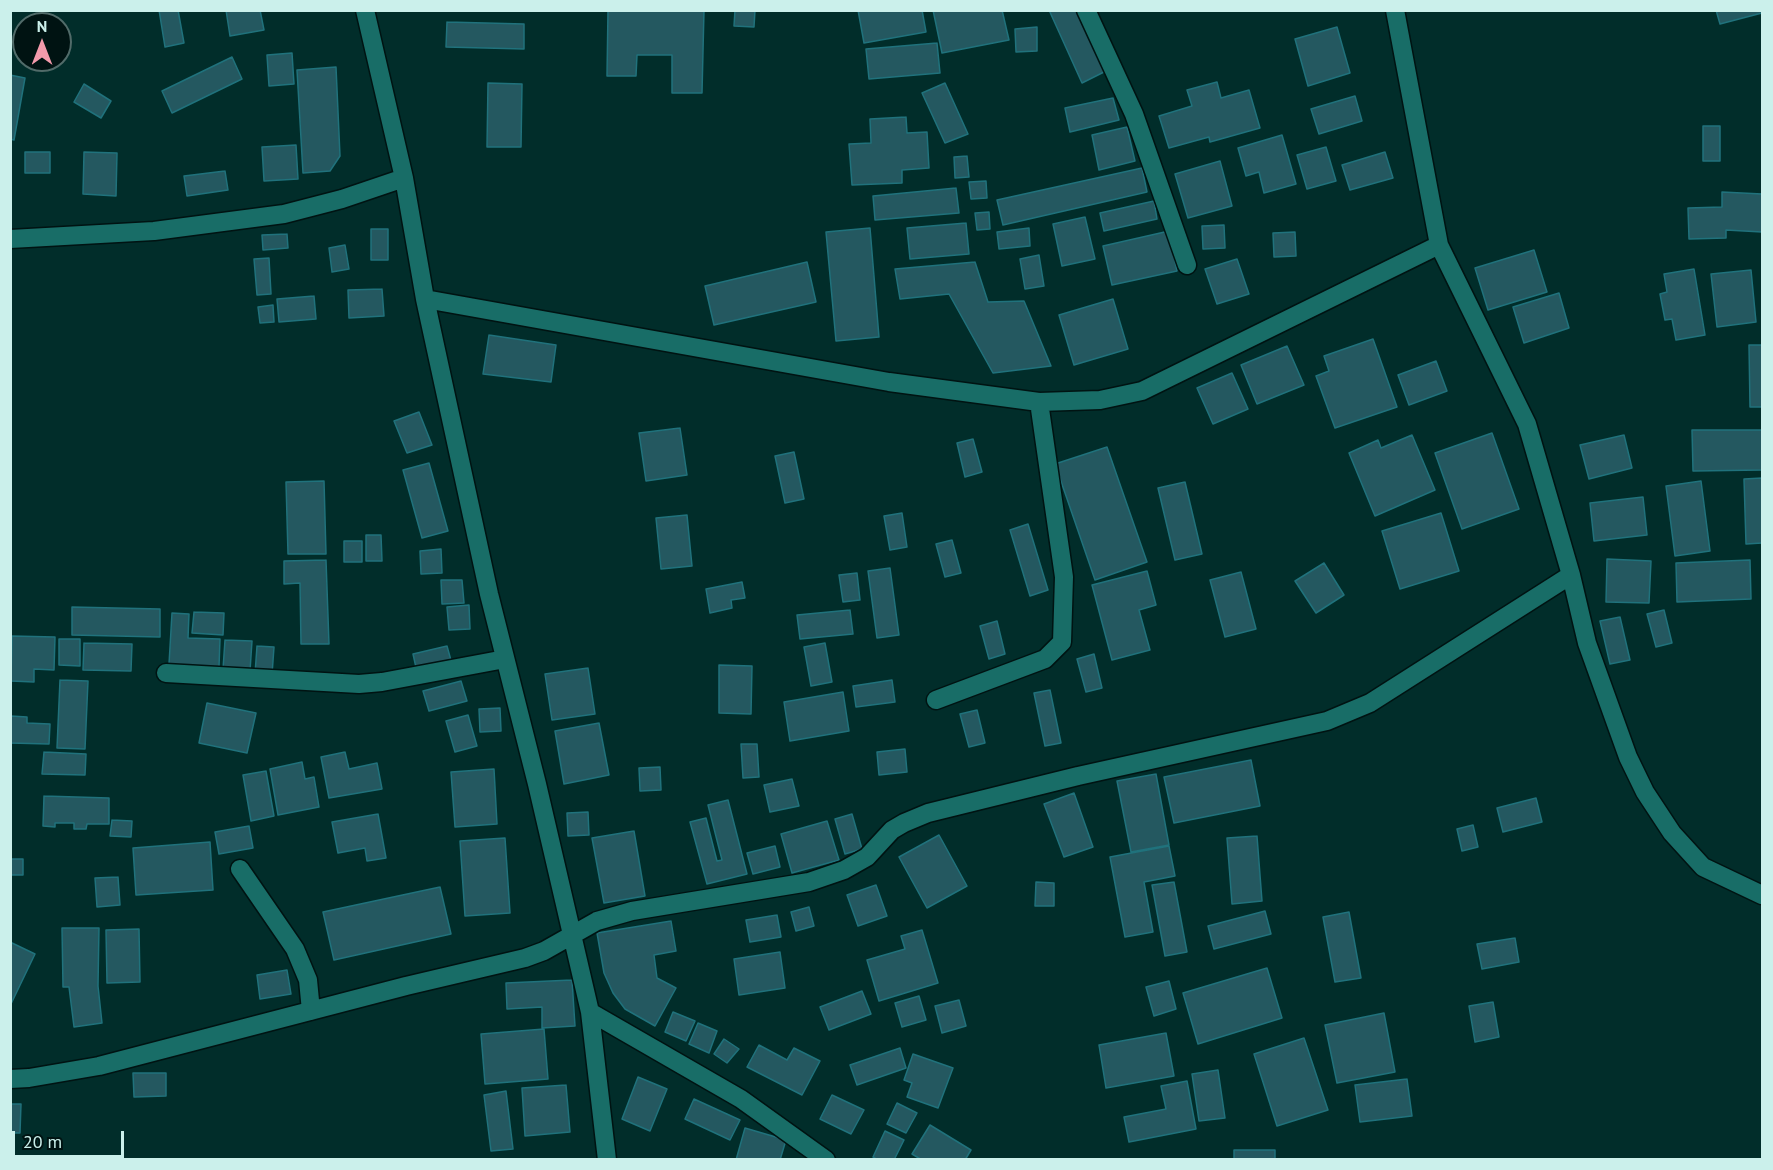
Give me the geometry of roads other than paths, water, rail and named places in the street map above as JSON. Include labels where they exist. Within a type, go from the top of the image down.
[{"type":"street","points":[[365,10],[404,178],[425,299],[489,594],[537,784],[590,1012],[607,1160]]},
{"type":"street","points":[[1086,10],[1134,114],[1187,264]]},
{"type":"street","points":[[1395,10],[1438,245],[1527,424],[1571,575],[1587,643],[1628,757],[1645,792],[1672,832],[1703,867],[1762,895]]},
{"type":"street","points":[[10,239],[154,231],[284,214],[342,199],[404,178]]},
{"type":"street","points":[[425,299],[889,382],[1039,402],[1100,400],[1142,391],[1438,245]]},
{"type":"street","points":[[936,700],[1045,659],[1062,642],[1064,577],[1039,402]]},
{"type":"street","points":[[10,1079],[99,1066],[406,986],[525,958],[544,951],[597,921],[632,911],[809,882],[844,870],[867,857],[892,830],[928,813],[1078,776],[1313,726],[1335,719],[1370,703],[1571,575]]},
{"type":"street","points":[[166,673],[359,684],[382,682],[506,659]]},
{"type":"street","points":[[240,869],[295,949],[308,980],[311,1011]]},
{"type":"street","points":[[590,1012],[741,1100],[826,1160]]}]
